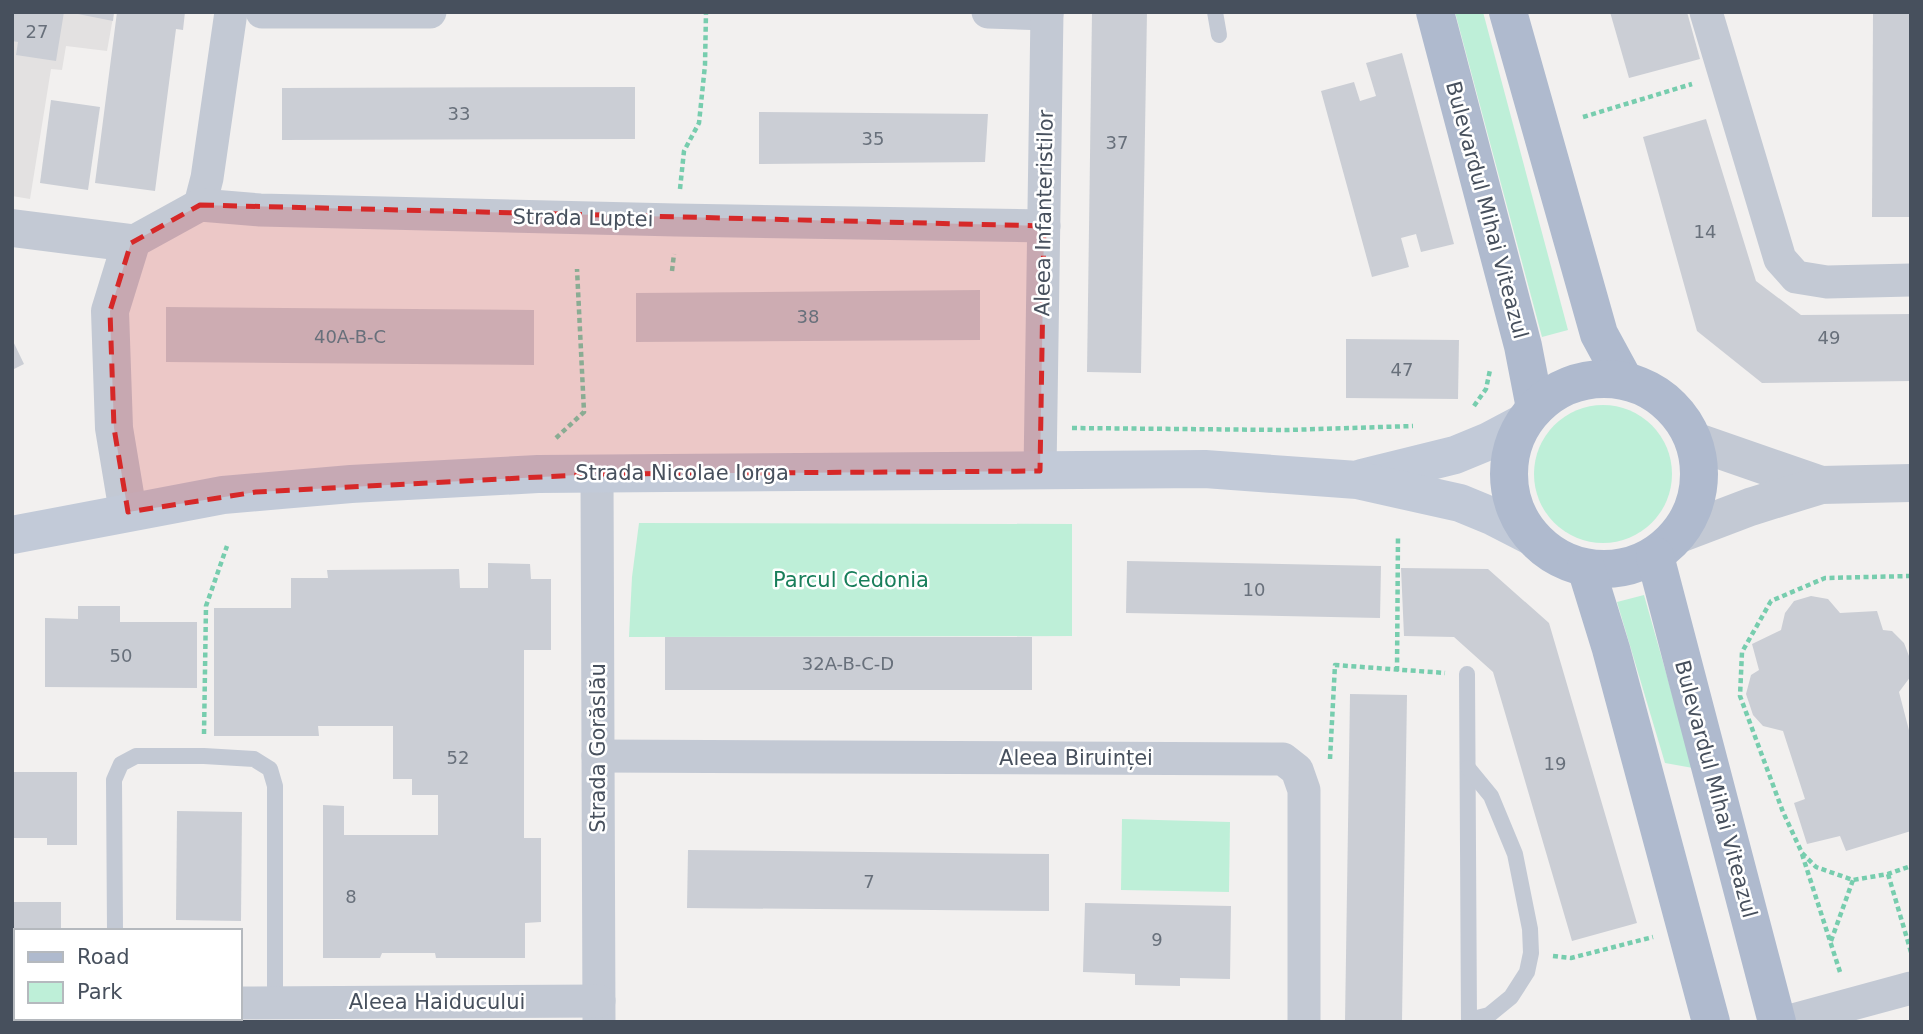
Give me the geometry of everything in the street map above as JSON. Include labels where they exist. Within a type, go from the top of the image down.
[{"type":"main road","name":"Bulevardul Mihai Viteazul","points":[[1435,12],[1523,346],[1529,416]]},
{"type":"main road","points":[[1508,12],[1599,334],[1624,380]]},
{"type":"main road","points":[[1599,378],[1624,380],[1647,388],[1667,401],[1683,420],[1699,458],[1699,489],[1689,519],[1667,545],[1633,565],[1610,570],[1586,568],[1566,562],[1546,550],[1531,536],[1518,516],[1508,469],[1513,445],[1529,416],[1554,392],[1576,382],[1599,378]]},
{"type":"main road","name":"Strada Nicolae Iorga","points":[[1357,480],[1455,454],[1489,441],[1529,416]]},
{"type":"main road","name":"Strada Nicolae Iorga","points":[[12,535],[128,512],[256,492],[552,474],[1205,469],[1357,480],[1460,503],[1531,536]]},
{"type":"main road","name":"Bulevardul Mihai Viteazul","points":[[1667,545],[1777,1022]]},
{"type":"main road","points":[[1586,568],[1611,649],[1711,1022]]},
{"type":"street","points":[[12,228],[131,243],[200,205],[207,178],[231,12]]},
{"type":"street","points":[[262,12],[430,12]]},
{"type":"street","name":"Aleea Infanteristilor","points":[[988,12],[1047,13],[1040,471]]},
{"type":"street","points":[[1706,12],[1780,259],[1796,277],[1827,282],[1911,280]]},
{"type":"street","name":"Strada Luptei","points":[[200,205],[260,209],[676,220],[1044,226]]},
{"type":"street","points":[[128,512],[114,428],[110,311],[131,243]]},
{"type":"street","points":[[1694,441],[1821,485]]},
{"type":"street","name":"Strada Gorăslău","points":[[597,474],[599,1012]]},
{"type":"street","points":[[1667,545],[1750,507],[1821,485],[1911,483]]},
{"type":"street","name":"Aleea Biruinței","points":[[598,756],[1266,758],[1283,759],[1297,770],[1304,790]]},
{"type":"street","points":[[1304,790],[1304,1022]]},
{"type":"street","points":[[1786,1022],[1911,988]]},
{"type":"street","name":"Aleea Haiducului","points":[[242,1004],[275,1013],[599,1012]]},
{"type":"lane","points":[[1215,12],[1219,35]]},
{"type":"lane","points":[[1467,674],[1469,1021],[1489,1015],[1511,997],[1527,972],[1531,954],[1530,929],[1515,854],[1491,796],[1468,768]]},
{"type":"lane","points":[[115,929],[114,780],[121,764],[136,756],[254,759],[270,769],[275,786],[275,1013]]},
{"type":"path","points":[[673,271],[684,151],[698,123],[705,65],[706,12]]},
{"type":"path","points":[[1583,117],[1724,74]]},
{"type":"path","points":[[552,474],[556,437],[584,412],[578,269]]},
{"type":"path","points":[[1472,410],[1486,389],[1490,372],[1489,361]]},
{"type":"path","points":[[1040,428],[1287,430],[1425,426]]},
{"type":"path","points":[[1397,671],[1398,535]]},
{"type":"path","points":[[204,756],[205,606],[227,546]]},
{"type":"path","points":[[1847,1004],[1802,853],[1783,812],[1740,696],[1742,652],[1771,601],[1825,578],[1911,576]]},
{"type":"path","points":[[1304,790],[1328,785],[1335,665],[1467,674]]},
{"type":"path","points":[[1802,853],[1816,867],[1853,880],[1888,874],[1911,866]]},
{"type":"path","points":[[1888,874],[1911,952]]},
{"type":"path","points":[[1830,943],[1853,880]]},
{"type":"path","points":[[1531,954],[1571,958],[1654,937]]},
{"type":"highlighted area","points":[[200,205],[1044,226],[1040,471],[597,474],[256,492],[128,512],[114,428],[110,311],[131,243]]},
{"type":"shaded area","points":[[12,12],[114,12],[107,51],[66,46],[62,70],[51,69],[30,199],[12,196]]},
{"type":"green space","points":[[1455,12],[1483,12],[1568,330],[1542,337]]},
{"type":"green space","points":[[1603,405],[1629,410],[1652,425],[1667,448],[1672,474],[1667,500],[1652,523],[1629,538],[1603,543],[1577,538],[1554,523],[1539,500],[1534,474],[1539,448],[1554,425],[1577,410]]},
{"type":"green space","name":"Parcul Cedonia","points":[[639,523],[1072,524],[1072,636],[629,637],[632,577]]},
{"type":"green space","points":[[1644,595],[1693,768],[1665,763],[1617,602]]},
{"type":"green space","points":[[1122,819],[1230,822],[1229,892],[1121,890]]},
{"type":"building","points":[[12,12],[64,12],[56,61],[16,55],[18,42],[12,41]]},
{"type":"building","points":[[68,12],[114,12],[113,21]]},
{"type":"building","points":[[117,12],[185,12],[183,30],[176,29],[155,191],[95,183]]},
{"type":"building","points":[[1092,12],[1147,12],[1141,373],[1087,372]]},
{"type":"building","points":[[1610,12],[1687,12],[1700,59],[1629,78]]},
{"type":"building","points":[[1873,12],[1911,12],[1911,217],[1872,217]]},
{"type":"building","points":[[1402,53],[1454,244],[1421,252],[1416,234],[1401,238],[1409,267],[1372,277],[1321,91],[1354,82],[1360,101],[1376,96],[1366,63]]},
{"type":"building","points":[[635,87],[635,139],[282,140],[282,88]]},
{"type":"building","points":[[51,100],[100,107],[88,190],[40,183]]},
{"type":"building","points":[[759,112],[988,114],[985,162],[759,164]]},
{"type":"building","points":[[1706,119],[1756,281],[1801,315],[1911,314],[1911,381],[1762,383],[1697,331],[1643,137]]},
{"type":"building","points":[[980,290],[980,340],[636,342],[636,293]]},
{"type":"building","points":[[166,307],[534,310],[534,365],[166,362]]},
{"type":"building","points":[[12,339],[24,364],[12,370]]},
{"type":"building","points":[[1346,339],[1459,340],[1458,399],[1346,398]]},
{"type":"building","points":[[1127,561],[1381,566],[1380,618],[1126,613]]},
{"type":"building","points":[[488,563],[530,564],[531,579],[551,579],[551,650],[524,650],[524,838],[541,838],[541,922],[525,923],[525,958],[436,958],[435,953],[382,953],[380,958],[323,958],[323,805],[344,806],[344,835],[438,835],[438,795],[412,795],[412,779],[393,779],[393,726],[318,726],[319,736],[214,736],[214,608],[291,608],[291,578],[328,578],[327,570],[459,569],[460,588],[488,588]]},
{"type":"building","points":[[1401,568],[1488,569],[1549,623],[1637,923],[1572,941],[1493,672],[1454,637],[1404,636]]},
{"type":"building","points":[[1811,596],[1828,599],[1840,613],[1877,611],[1883,630],[1892,631],[1904,643],[1909,656],[1911,676],[1899,692],[1911,738],[1911,831],[1846,851],[1840,836],[1807,844],[1794,803],[1805,799],[1783,731],[1763,726],[1753,715],[1746,694],[1751,675],[1759,670],[1752,644],[1781,630],[1785,613],[1794,601]]},
{"type":"building","points":[[78,606],[120,606],[120,622],[197,622],[197,688],[45,687],[45,618],[78,619]]},
{"type":"building","points":[[665,637],[1032,637],[1032,690],[665,690]]},
{"type":"building","points":[[1350,694],[1407,695],[1402,1022],[1345,1022]]},
{"type":"building","points":[[12,772],[77,772],[77,845],[47,845],[47,838],[12,838]]},
{"type":"building","points":[[177,811],[242,812],[241,921],[176,920]]},
{"type":"building","points":[[688,850],[1049,854],[1049,911],[687,908]]},
{"type":"building","points":[[12,902],[61,902],[61,929],[14,929],[12,964]]},
{"type":"building","points":[[1085,903],[1231,906],[1230,979],[1180,978],[1180,986],[1135,985],[1135,974],[1083,972]]}]
